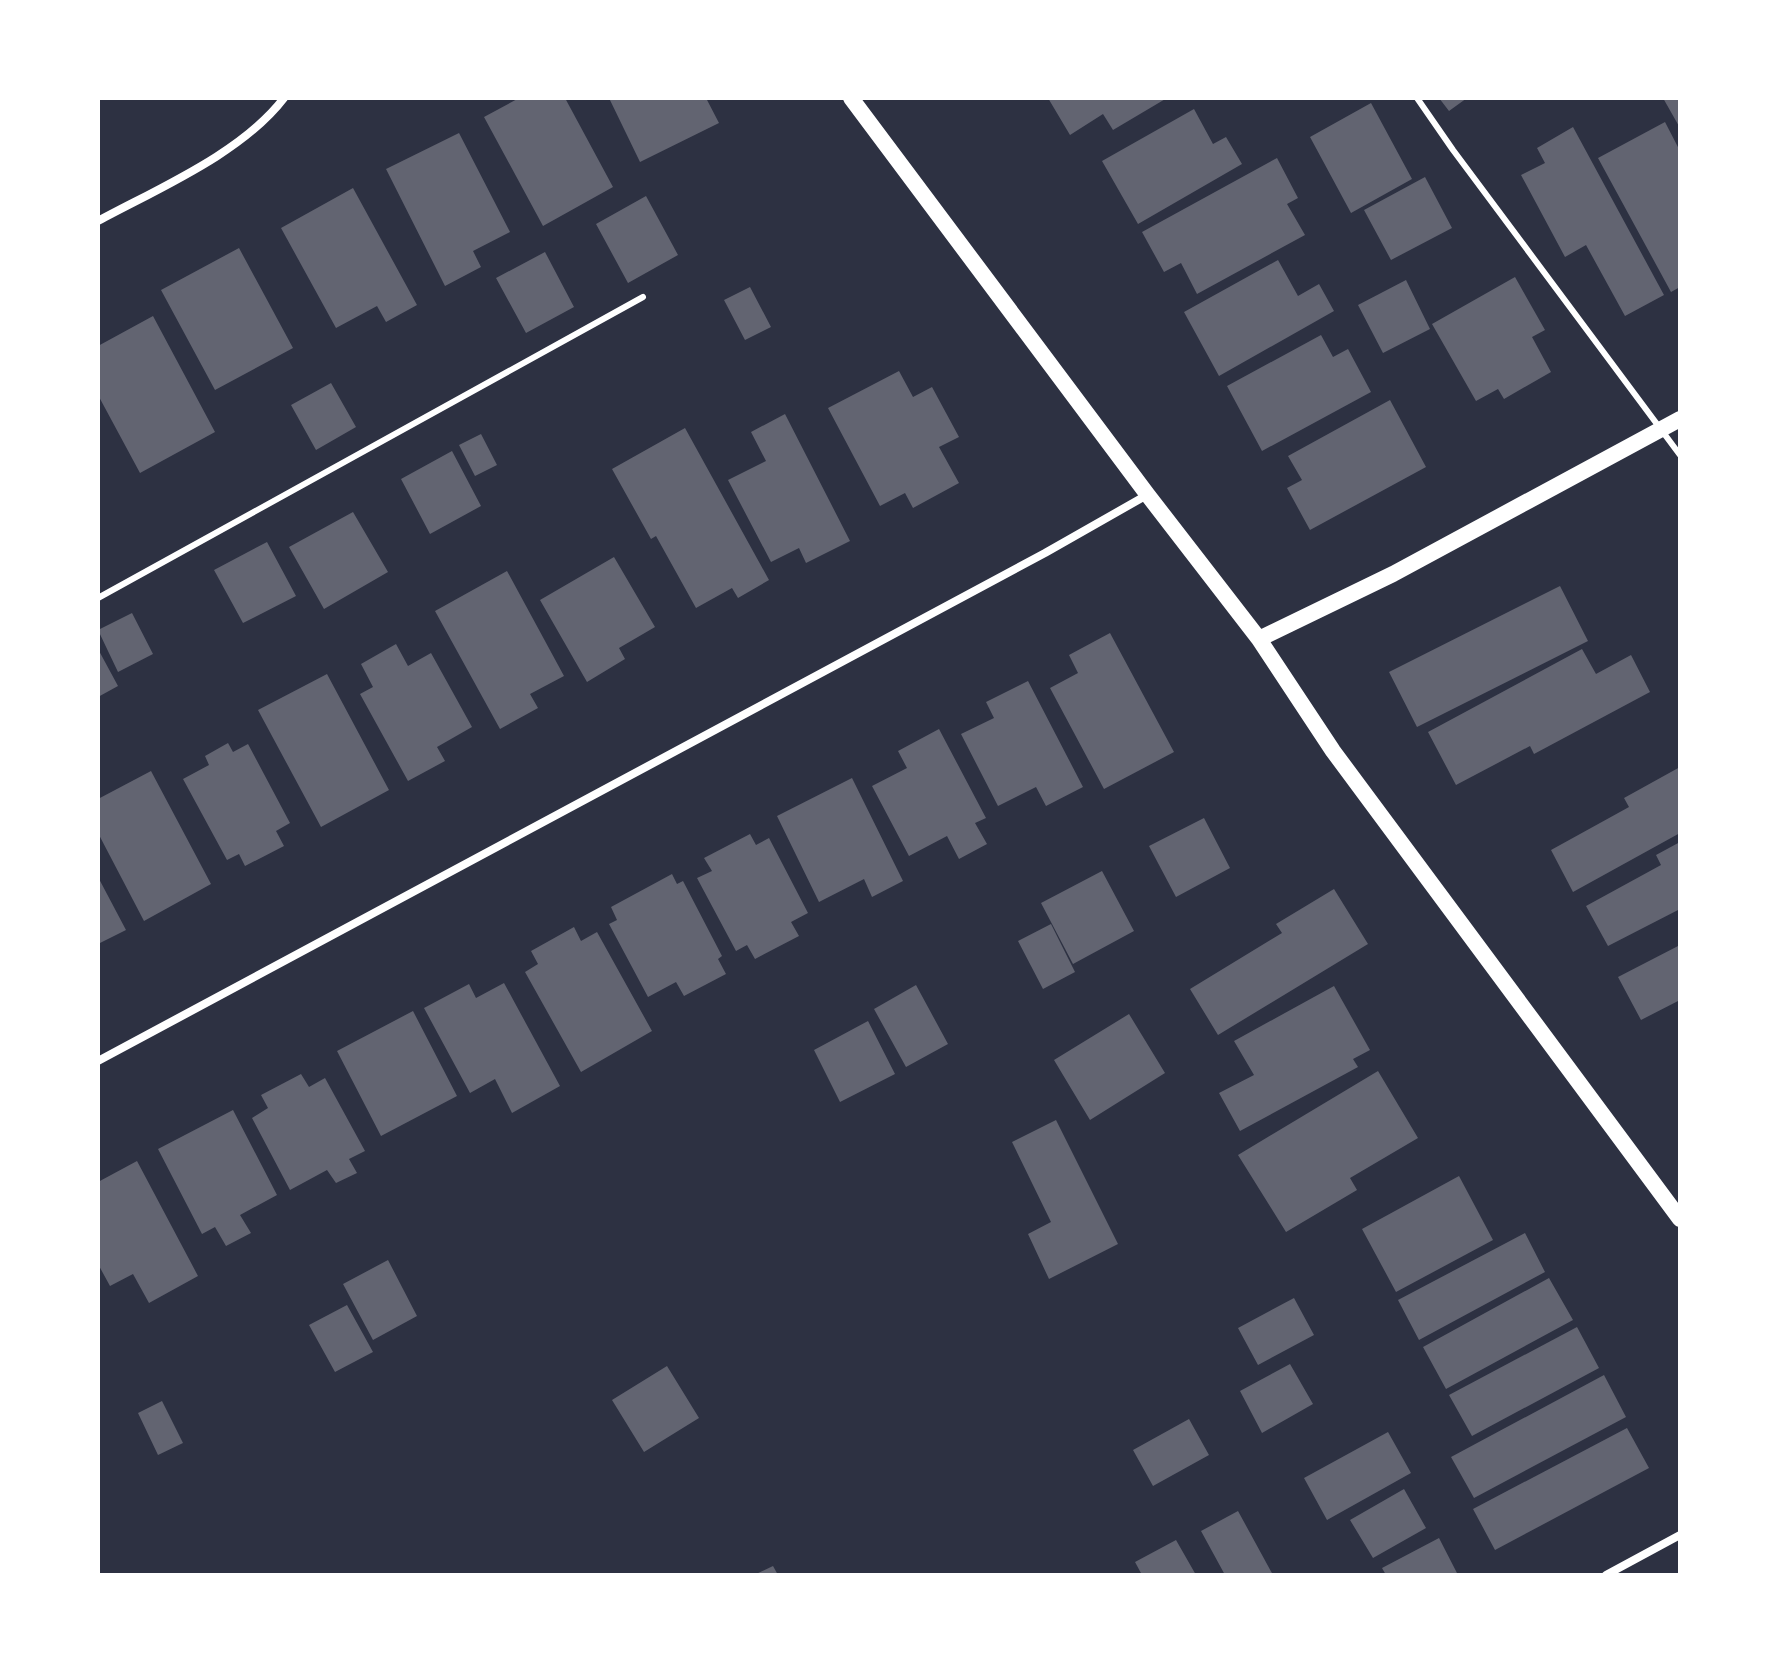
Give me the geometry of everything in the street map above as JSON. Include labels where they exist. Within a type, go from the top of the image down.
[{"type":"main road","points":[[851,98],[1259,639],[1333,751],[1680,1219]]},
{"type":"main road","points":[[1259,639],[1393,574],[1680,419]]},
{"type":"street","points":[[98,221],[217,157],[248,136],[284,98]]},
{"type":"street","points":[[98,1061],[1031,561],[1147,494]]},
{"type":"street","points":[[1606,1575],[1680,1535]]},
{"type":"lane","points":[[1417,98],[1680,455]]},
{"type":"lane","points":[[98,598],[643,297]]},
{"type":"building","points":[[519,98],[565,98],[613,187],[543,226],[484,117]]},
{"type":"building","points":[[609,98],[706,98],[719,123],[640,162]]},
{"type":"building","points":[[1048,98],[1167,98],[1113,130],[1103,114],[1070,135]]},
{"type":"building","points":[[1439,98],[1467,98],[1449,111]]},
{"type":"building","points":[[1663,98],[1680,98],[1680,128]]},
{"type":"building","points":[[1371,103],[1412,179],[1351,213],[1310,137]]},
{"type":"building","points":[[1194,109],[1213,144],[1226,137],[1242,164],[1138,224],[1102,161]]},
{"type":"building","points":[[1665,122],[1680,151],[1680,287],[1671,292],[1598,158]]},
{"type":"building","points":[[1573,127],[1664,295],[1625,316],[1586,245],[1565,257],[1521,175],[1545,163],[1537,148]]},
{"type":"building","points":[[459,133],[510,232],[473,251],[481,267],[445,286],[386,169]]},
{"type":"building","points":[[1277,158],[1298,198],[1287,204],[1305,235],[1197,294],[1181,263],[1164,272],[1142,232]]},
{"type":"building","points":[[1425,177],[1452,228],[1391,260],[1364,210]]},
{"type":"building","points":[[353,188],[417,305],[386,322],[377,306],[336,328],[281,228]]},
{"type":"building","points":[[646,196],[678,255],[628,283],[596,224]]},
{"type":"building","points":[[239,248],[293,348],[215,390],[161,290]]},
{"type":"building","points":[[545,252],[574,307],[526,333],[496,278]]},
{"type":"building","points":[[1278,260],[1298,296],[1319,284],[1334,311],[1219,376],[1184,312]]},
{"type":"building","points":[[1515,277],[1545,330],[1532,337],[1551,372],[1504,399],[1498,389],[1476,401],[1432,324]]},
{"type":"building","points":[[1406,280],[1430,329],[1383,353],[1358,305]]},
{"type":"building","points":[[750,287],[771,327],[745,340],[724,300]]},
{"type":"building","points":[[153,316],[215,432],[140,473],[98,395],[98,346]]},
{"type":"building","points":[[1321,335],[1333,357],[1348,349],[1371,392],[1262,451],[1227,386]]},
{"type":"building","points":[[899,371],[913,397],[932,387],[959,437],[939,447],[959,483],[913,508],[905,493],[880,506],[828,408]]},
{"type":"building","points":[[331,383],[356,427],[316,450],[291,405]]},
{"type":"building","points":[[1390,400],[1426,467],[1310,530],[1287,488],[1302,480],[1288,456]]},
{"type":"building","points":[[785,414],[850,541],[806,563],[799,548],[771,562],[728,480],[766,461],[751,432]]},
{"type":"building","points":[[685,428],[769,580],[738,598],[732,588],[696,608],[656,536],[651,539],[612,469]]},
{"type":"building","points":[[481,434],[497,465],[475,476],[459,445]]},
{"type":"building","points":[[452,451],[481,506],[430,534],[401,479]]},
{"type":"building","points":[[353,512],[388,572],[324,609],[289,547]]},
{"type":"building","points":[[267,542],[296,596],[243,623],[214,570]]},
{"type":"building","points":[[614,557],[655,627],[619,648],[625,659],[587,682],[540,600]]},
{"type":"building","points":[[507,571],[564,676],[530,694],[538,708],[500,729],[435,611]]},
{"type":"building","points":[[1560,586],[1588,641],[1417,727],[1389,672]]},
{"type":"building","points":[[132,613],[153,654],[118,672],[98,630]]},
{"type":"building","points":[[1110,633],[1174,752],[1104,789],[1050,688],[1078,673],[1069,655]]},
{"type":"building","points":[[396,644],[408,666],[431,653],[472,727],[437,747],[445,761],[408,781],[360,694],[373,687],[361,664]]},
{"type":"building","points":[[98,649],[118,686],[98,697]]},
{"type":"building","points":[[1582,649],[1596,674],[1631,655],[1650,692],[1534,754],[1530,746],[1456,785],[1428,732]]},
{"type":"building","points":[[327,674],[389,790],[321,827],[258,710]]},
{"type":"building","points":[[1028,681],[1083,787],[1046,806],[1036,787],[998,806],[961,734],[994,718],[986,702]]},
{"type":"building","points":[[939,729],[986,818],[975,823],[987,844],[959,859],[947,836],[909,856],[872,786],[907,768],[898,751]]},
{"type":"building","points":[[228,743],[233,752],[248,744],[290,823],[276,831],[284,846],[245,866],[239,854],[227,860],[183,779],[209,765],[205,756]]},
{"type":"building","points":[[1680,767],[1680,833],[1573,892],[1551,850],[1629,807],[1624,798]]},
{"type":"building","points":[[151,771],[211,884],[144,921],[98,833],[98,799]]},
{"type":"building","points":[[852,778],[903,881],[872,897],[864,879],[819,902],[777,816]]},
{"type":"building","points":[[1204,818],[1230,868],[1176,897],[1149,846]]},
{"type":"building","points":[[750,834],[756,845],[769,838],[808,913],[791,922],[799,936],[755,959],[747,945],[736,951],[697,878],[712,871],[704,858]]},
{"type":"building","points":[[1680,842],[1680,909],[1608,946],[1586,906],[1661,865],[1656,855]]},
{"type":"building","points":[[1102,871],[1134,931],[1073,964],[1041,903]]},
{"type":"building","points":[[672,874],[677,884],[683,881],[722,956],[718,959],[726,974],[684,996],[676,982],[648,997],[609,924],[617,920],[611,907]]},
{"type":"building","points":[[98,877],[126,930],[98,944]]},
{"type":"building","points":[[1334,889],[1368,944],[1218,1035],[1190,989],[1282,933],[1276,924]]},
{"type":"building","points":[[1051,924],[1075,972],[1043,989],[1018,941]]},
{"type":"building","points":[[574,927],[581,941],[597,932],[652,1031],[581,1072],[525,972],[538,964],[531,951]]},
{"type":"building","points":[[1680,945],[1680,1000],[1641,1020],[1618,977]]},
{"type":"building","points":[[504,983],[560,1086],[512,1113],[495,1079],[470,1093],[424,1008],[469,984],[476,998]]},
{"type":"building","points":[[916,985],[948,1044],[906,1067],[874,1009]]},
{"type":"building","points":[[1334,986],[1370,1050],[1353,1059],[1358,1067],[1240,1131],[1219,1093],[1254,1075],[1234,1041]]},
{"type":"building","points":[[413,1011],[457,1096],[381,1136],[337,1051]]},
{"type":"building","points":[[1129,1014],[1165,1073],[1090,1120],[1054,1060]]},
{"type":"building","points":[[868,1021],[895,1074],[840,1102],[814,1050]]},
{"type":"building","points":[[1378,1071],[1418,1138],[1350,1178],[1357,1190],[1286,1232],[1238,1155]]},
{"type":"building","points":[[301,1074],[309,1087],[325,1078],[365,1151],[349,1159],[357,1173],[336,1183],[327,1170],[290,1190],[252,1118],[268,1108],[261,1095]]},
{"type":"building","points":[[233,1110],[277,1195],[240,1215],[251,1233],[226,1246],[215,1227],[202,1234],[158,1149]]},
{"type":"building","points":[[1056,1120],[1118,1244],[1049,1279],[1028,1234],[1051,1222],[1012,1142]]},
{"type":"building","points":[[137,1161],[198,1276],[149,1303],[133,1274],[110,1286],[98,1264],[98,1182]]},
{"type":"building","points":[[1459,1176],[1493,1240],[1396,1292],[1362,1229]]},
{"type":"building","points":[[1525,1233],[1545,1272],[1419,1340],[1398,1300]]},
{"type":"building","points":[[388,1260],[417,1316],[373,1340],[343,1284]]},
{"type":"building","points":[[1549,1278],[1573,1320],[1446,1389],[1423,1347]]},
{"type":"building","points":[[1294,1298],[1314,1335],[1258,1365],[1238,1328]]},
{"type":"building","points":[[347,1305],[373,1352],[335,1372],[309,1325]]},
{"type":"building","points":[[1577,1327],[1599,1368],[1472,1436],[1449,1395]]},
{"type":"building","points":[[1290,1364],[1313,1404],[1262,1433],[1240,1391]]},
{"type":"building","points":[[667,1366],[699,1418],[644,1452],[612,1400]]},
{"type":"building","points":[[1604,1375],[1626,1417],[1474,1498],[1451,1457]]},
{"type":"building","points":[[162,1401],[183,1443],[158,1455],[138,1413]]},
{"type":"building","points":[[1189,1419],[1209,1455],[1153,1486],[1133,1450]]},
{"type":"building","points":[[1627,1428],[1649,1468],[1495,1550],[1473,1509]]},
{"type":"building","points":[[1388,1432],[1411,1473],[1327,1520],[1304,1478]]},
{"type":"building","points":[[1404,1489],[1426,1528],[1373,1558],[1350,1520]]},
{"type":"building","points":[[1238,1511],[1273,1575],[1225,1575],[1201,1531]]},
{"type":"building","points":[[1439,1538],[1458,1575],[1386,1575],[1382,1568]]},
{"type":"building","points":[[1176,1540],[1196,1575],[1142,1575],[1135,1562]]},
{"type":"building","points":[[773,1566],[778,1575],[754,1575]]}]
